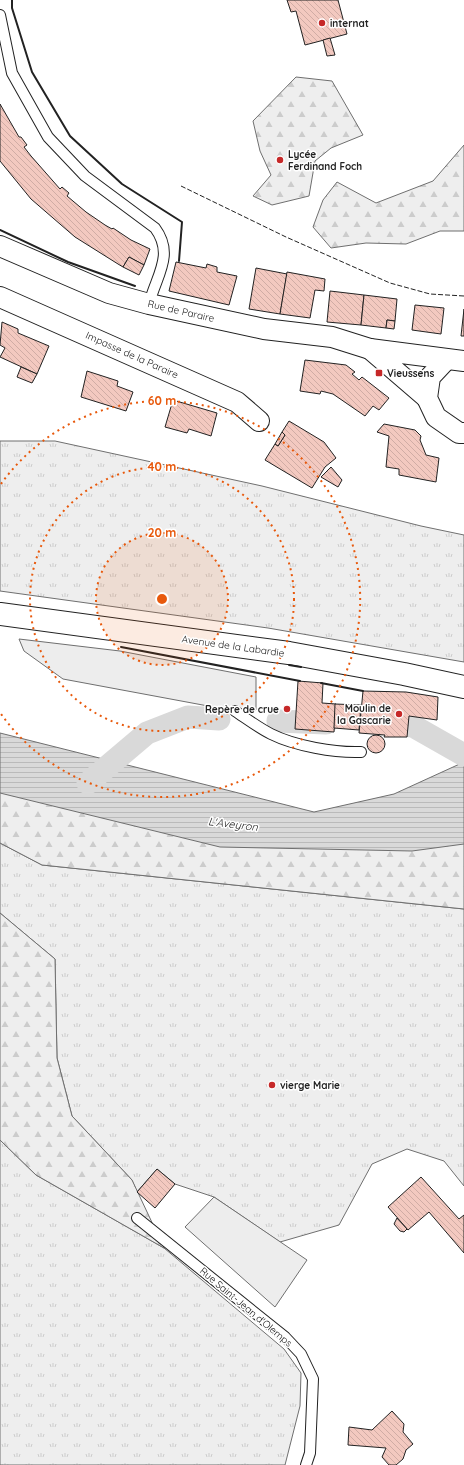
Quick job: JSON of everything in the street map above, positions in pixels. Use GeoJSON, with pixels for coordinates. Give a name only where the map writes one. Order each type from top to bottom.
{"type":"FeatureCollection","features":[{"type":"Feature","properties":{"kind":"street","name":"Rue de Paraire"},"geometry":{"type":"LineString","coordinates":[[0,246],[109,293],[149,304],[264,329],[332,338],[370,349],[455,360]]}},
{"type":"Feature","properties":{"kind":"street","name":"Impasse de la Paraire"},"geometry":{"type":"LineString","coordinates":[[0,297],[237,402],[259,421]]}},
{"type":"Feature","properties":{"kind":"street","name":"Rue de Paraire"},"geometry":{"type":"LineString","coordinates":[[370,349],[427,398]]}},
{"type":"Feature","properties":{"kind":"street"},"geometry":{"type":"LineString","coordinates":[[455,360],[430,377],[427,398],[436,417],[459,433],[464,434]]}},
{"type":"Feature","properties":{"kind":"street","name":"Avenue de la Labardie"},"geometry":{"type":"LineString","coordinates":[[0,614],[289,653],[404,674],[464,687]]}},
{"type":"Feature","properties":{"kind":"lane"},"geometry":{"type":"LineString","coordinates":[[0,15],[12,73],[48,137],[84,176],[155,228],[162,238],[165,258],[149,304]]}},
{"type":"Feature","properties":{"kind":"lane"},"geometry":{"type":"LineString","coordinates":[[235,711],[272,734],[302,744],[348,752],[361,752]]}},
{"type":"Feature","properties":{"kind":"lane","name":"Rue Saint-Jean d'Olemps"},"geometry":{"type":"LineString","coordinates":[[138,1218],[285,1337],[301,1354],[313,1379],[310,1454],[306,1465]]}},
{"type":"Feature","properties":{"kind":"green space"},"geometry":{"type":"Polygon","coordinates":[[[296,77],[332,81],[363,135],[331,148],[315,161],[309,196],[272,205],[253,196],[271,175],[260,151],[253,121],[296,77]]]}},
{"type":"Feature","properties":{"kind":"green space"},"geometry":{"type":"Polygon","coordinates":[[[464,145],[464,231],[440,231],[406,244],[366,243],[331,248],[313,227],[323,200],[337,182],[376,203],[433,181],[464,145]]]}},
{"type":"Feature","properties":{"kind":"green space"},"geometry":{"type":"Polygon","coordinates":[[[0,441],[55,441],[262,486],[421,526],[464,535],[464,662],[268,628],[0,591],[0,441]]]}},
{"type":"Feature","properties":{"kind":"green space"},"geometry":{"type":"Polygon","coordinates":[[[0,742],[77,782],[464,835],[464,909],[42,865],[0,843],[0,742]]]}},
{"type":"Feature","properties":{"kind":"green space"},"geometry":{"type":"Polygon","coordinates":[[[0,843],[42,865],[464,909],[464,1186],[444,1161],[407,1149],[372,1164],[339,1225],[280,1242],[214,1197],[175,1184],[157,1169],[137,1192],[132,1180],[72,1116],[57,1058],[55,959],[0,913],[0,843]]]}},
{"type":"Feature","properties":{"kind":"green space"},"geometry":{"type":"Polygon","coordinates":[[[0,913],[55,959],[57,1058],[72,1116],[132,1180],[164,1248],[36,1175],[0,1140],[0,913]]]}},
{"type":"Feature","properties":{"kind":"green space"},"geometry":{"type":"Polygon","coordinates":[[[0,1140],[36,1175],[164,1248],[284,1349],[301,1373],[300,1406],[285,1465],[0,1465],[0,1140]]]}},
{"type":"Feature","properties":{"kind":"shaded area"},"geometry":{"type":"Polygon","coordinates":[[[19,639],[120,651],[256,677],[256,710],[235,711],[63,679],[24,651],[19,639]]]}},
{"type":"Feature","properties":{"kind":"shaded area"},"geometry":{"type":"Polygon","coordinates":[[[214,1197],[307,1260],[275,1307],[185,1227],[214,1197]]]}},
{"type":"Feature","properties":{"kind":"water","name":"L'Aveyron"},"geometry":{"type":"Polygon","coordinates":[[[0,733],[314,812],[394,794],[464,762],[464,844],[412,851],[220,847],[0,793],[0,733]]]}},
{"type":"Feature","properties":{"kind":"building","name":"internat"},"geometry":{"type":"Polygon","coordinates":[[[287,0],[338,0],[347,34],[305,45],[296,11],[291,12],[287,0]]]}},
{"type":"Feature","properties":{"kind":"building"},"geometry":{"type":"Polygon","coordinates":[[[330,38],[335,55],[327,56],[323,40],[330,38]]]}},
{"type":"Feature","properties":{"kind":"building"},"geometry":{"type":"Polygon","coordinates":[[[0,104],[19,137],[21,137],[27,145],[24,147],[60,189],[62,187],[69,193],[67,196],[105,225],[150,249],[144,265],[129,257],[123,267],[75,237],[31,199],[0,161],[0,104]]]}},
{"type":"Feature","properties":{"kind":"building"},"geometry":{"type":"Polygon","coordinates":[[[129,257],[144,265],[139,275],[123,267],[129,257]]]}},
{"type":"Feature","properties":{"kind":"building"},"geometry":{"type":"Polygon","coordinates":[[[176,262],[206,268],[207,264],[217,267],[217,272],[237,276],[229,305],[169,291],[176,262]]]}},
{"type":"Feature","properties":{"kind":"building"},"geometry":{"type":"Polygon","coordinates":[[[256,268],[287,274],[280,314],[249,309],[256,268]]]}},
{"type":"Feature","properties":{"kind":"building"},"geometry":{"type":"Polygon","coordinates":[[[287,272],[325,279],[324,291],[315,290],[310,318],[280,314],[287,272]]]}},
{"type":"Feature","properties":{"kind":"building"},"geometry":{"type":"Polygon","coordinates":[[[330,291],[364,295],[361,325],[327,322],[330,291]]]}},
{"type":"Feature","properties":{"kind":"building"},"geometry":{"type":"Polygon","coordinates":[[[364,295],[397,299],[395,321],[387,320],[386,328],[361,325],[364,295]]]}},
{"type":"Feature","properties":{"kind":"building"},"geometry":{"type":"Polygon","coordinates":[[[415,305],[444,308],[441,334],[412,330],[415,305]]]}},
{"type":"Feature","properties":{"kind":"building"},"geometry":{"type":"Polygon","coordinates":[[[464,309],[464,336],[461,336],[464,309]]]}},
{"type":"Feature","properties":{"kind":"building"},"geometry":{"type":"Polygon","coordinates":[[[387,320],[395,321],[394,329],[386,328],[387,320]]]}},
{"type":"Feature","properties":{"kind":"building"},"geometry":{"type":"Polygon","coordinates":[[[2,322],[18,329],[18,333],[49,346],[37,374],[0,357],[5,348],[0,345],[2,322]]]}},
{"type":"Feature","properties":{"kind":"building"},"geometry":{"type":"Polygon","coordinates":[[[305,360],[346,365],[355,372],[352,374],[359,380],[362,377],[389,398],[379,410],[373,406],[365,416],[333,394],[321,391],[320,394],[300,391],[305,360]]]}},
{"type":"Feature","properties":{"kind":"building"},"geometry":{"type":"Polygon","coordinates":[[[21,367],[37,374],[32,383],[17,377],[21,367]]]}},
{"type":"Feature","properties":{"kind":"building"},"geometry":{"type":"Polygon","coordinates":[[[87,371],[118,381],[117,386],[133,392],[126,411],[81,397],[87,371]]]}},
{"type":"Feature","properties":{"kind":"building"},"geometry":{"type":"Polygon","coordinates":[[[173,400],[217,413],[211,436],[189,429],[187,433],[165,427],[173,400]]]}},
{"type":"Feature","properties":{"kind":"building"},"geometry":{"type":"Polygon","coordinates":[[[289,421],[324,442],[336,458],[325,467],[312,488],[265,460],[275,444],[278,446],[285,435],[282,432],[289,421]]]}},
{"type":"Feature","properties":{"kind":"building"},"geometry":{"type":"Polygon","coordinates":[[[384,424],[415,430],[421,436],[420,440],[426,455],[439,458],[436,482],[399,475],[399,469],[386,467],[389,436],[377,432],[384,424]]]}},
{"type":"Feature","properties":{"kind":"building"},"geometry":{"type":"Polygon","coordinates":[[[282,432],[285,435],[278,446],[275,444],[282,432]]]}},
{"type":"Feature","properties":{"kind":"building"},"geometry":{"type":"Polygon","coordinates":[[[331,467],[342,480],[338,487],[321,477],[331,467]]]}},
{"type":"Feature","properties":{"kind":"building"},"geometry":{"type":"Polygon","coordinates":[[[298,681],[323,683],[322,703],[336,704],[334,732],[295,729],[298,681]]]}},
{"type":"Feature","properties":{"kind":"building","name":"Moulin de la Gascarie"},"geometry":{"type":"Polygon","coordinates":[[[363,691],[406,692],[438,697],[437,720],[409,716],[407,737],[384,737],[385,735],[359,733],[363,691]]]}},
{"type":"Feature","properties":{"kind":"building"},"geometry":{"type":"Polygon","coordinates":[[[335,704],[361,705],[359,730],[334,728],[335,704]]]}},
{"type":"Feature","properties":{"kind":"building"},"geometry":{"type":"Polygon","coordinates":[[[376,735],[382,738],[385,744],[382,750],[376,753],[370,750],[367,744],[370,738],[376,735]]]}},
{"type":"Feature","properties":{"kind":"building"},"geometry":{"type":"Polygon","coordinates":[[[157,1169],[175,1184],[155,1208],[137,1192],[157,1169]]]}},
{"type":"Feature","properties":{"kind":"building"},"geometry":{"type":"Polygon","coordinates":[[[421,1177],[459,1219],[464,1215],[464,1253],[429,1212],[408,1230],[388,1207],[421,1177]]]}},
{"type":"Feature","properties":{"kind":"building"},"geometry":{"type":"Polygon","coordinates":[[[397,1218],[407,1229],[404,1232],[400,1231],[394,1224],[397,1218]]]}},
{"type":"Feature","properties":{"kind":"building"},"geometry":{"type":"Polygon","coordinates":[[[392,1411],[404,1424],[403,1432],[413,1444],[406,1450],[403,1459],[396,1465],[389,1465],[382,1457],[386,1448],[348,1445],[349,1427],[372,1430],[392,1411]]]}},
{"type":"Feature","properties":{"kind":"waterway"},"geometry":{"type":"LineString","coordinates":[[88,783],[147,733],[188,717],[219,719]]}},
{"type":"Feature","properties":{"kind":"waterway"},"geometry":{"type":"LineString","coordinates":[[278,721],[326,723]]}},
{"type":"Feature","properties":{"kind":"waterway"},"geometry":{"type":"LineString","coordinates":[[378,724],[413,726],[464,755]]}},
{"type":"Feature","properties":{"kind":"fence"},"geometry":{"type":"LineString","coordinates":[[181,186],[286,237],[390,283],[430,294],[464,296]]}},
{"type":"Feature","properties":{"kind":"wall"},"geometry":{"type":"LineString","coordinates":[[12,0],[12,8],[32,72],[70,136],[122,184],[182,222],[179,261]]}},
{"type":"Feature","properties":{"kind":"wall"},"geometry":{"type":"LineString","coordinates":[[0,230],[68,262],[135,286]]}},
{"type":"Feature","properties":{"kind":"wall"},"geometry":{"type":"LineString","coordinates":[[121,647],[300,681]]}},
{"type":"Feature","properties":{"kind":"wall"},"geometry":{"type":"LineString","coordinates":[[289,665],[301,667]]}},
{"type":"Feature","properties":{"kind":"wall"},"geometry":{"type":"LineString","coordinates":[[321,683],[363,691]]}},
{"type":"Feature","properties":{"kind":"place","name":"internat"},"geometry":{"type":"Point","coordinates":[322,23]}},
{"type":"Feature","properties":{"kind":"place","name":"Lycée Ferdinand Foch"},"geometry":{"type":"Point","coordinates":[280,160]}},
{"type":"Feature","properties":{"kind":"place","name":"Vieussens"},"geometry":{"type":"Point","coordinates":[379,373]}},
{"type":"Feature","properties":{"kind":"place","name":"Repère de crue"},"geometry":{"type":"Point","coordinates":[287,709]}},
{"type":"Feature","properties":{"kind":"place","name":"Moulin de la Gascarie"},"geometry":{"type":"Point","coordinates":[399,714]}},
{"type":"Feature","properties":{"kind":"place","name":"vierge Marie"},"geometry":{"type":"Point","coordinates":[272,1085]}}]}
